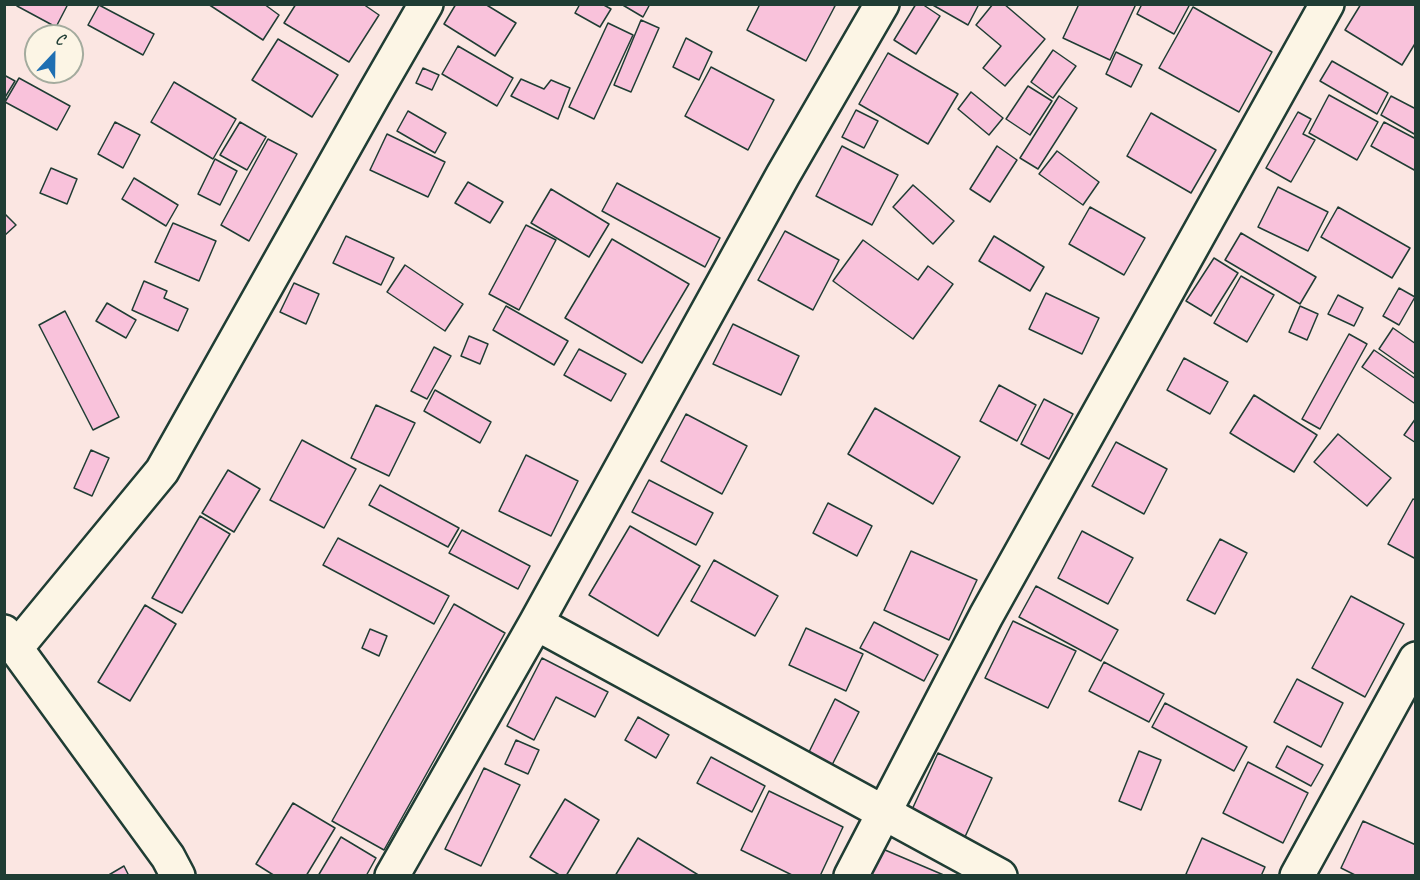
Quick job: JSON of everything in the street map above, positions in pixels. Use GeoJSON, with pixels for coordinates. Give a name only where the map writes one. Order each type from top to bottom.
{"type":"FeatureCollection","features":[{"type":"Feature","properties":{"kind":"street"},"geometry":{"type":"LineString","coordinates":[[178,876],[168,857],[10,640],[162,471],[426,4]]}},
{"type":"Feature","properties":{"kind":"street"},"geometry":{"type":"LineString","coordinates":[[392,876],[536,623],[783,175],[882,4]]}},
{"type":"Feature","properties":{"kind":"street"},"geometry":{"type":"LineString","coordinates":[[851,876],[986,616],[1327,4]]}},
{"type":"Feature","properties":{"kind":"street"},"geometry":{"type":"LineString","coordinates":[[536,623],[1000,876]]}},
{"type":"Feature","properties":{"kind":"street"},"geometry":{"type":"LineString","coordinates":[[1297,876],[1416,659]]}},
{"type":"Feature","properties":{"kind":"building"},"geometry":{"type":"Polygon","coordinates":[[[18,4],[68,4],[58,24],[50,24],[17,6],[18,4]]]}},
{"type":"Feature","properties":{"kind":"building"},"geometry":{"type":"Polygon","coordinates":[[[208,4],[264,4],[279,15],[263,40],[208,4]]]}},
{"type":"Feature","properties":{"kind":"building"},"geometry":{"type":"Polygon","coordinates":[[[296,4],[363,4],[379,15],[349,62],[284,23],[296,4]]]}},
{"type":"Feature","properties":{"kind":"building"},"geometry":{"type":"Polygon","coordinates":[[[456,4],[485,4],[516,23],[495,56],[444,24],[456,4]]]}},
{"type":"Feature","properties":{"kind":"building"},"geometry":{"type":"Polygon","coordinates":[[[580,4],[602,4],[611,9],[600,27],[575,13],[580,4]]]}},
{"type":"Feature","properties":{"kind":"building"},"geometry":{"type":"Polygon","coordinates":[[[621,4],[650,4],[643,17],[621,4]]]}},
{"type":"Feature","properties":{"kind":"building"},"geometry":{"type":"Polygon","coordinates":[[[760,4],[831,4],[835,6],[806,61],[747,30],[760,4]]]}},
{"type":"Feature","properties":{"kind":"building"},"geometry":{"type":"Polygon","coordinates":[[[916,4],[922,4],[940,16],[916,54],[894,40],[916,4]]]}},
{"type":"Feature","properties":{"kind":"building"},"geometry":{"type":"Polygon","coordinates":[[[931,4],[979,4],[968,25],[931,4]]]}},
{"type":"Feature","properties":{"kind":"building"},"geometry":{"type":"Polygon","coordinates":[[[993,4],[1004,4],[1045,39],[1005,86],[983,68],[1001,46],[976,25],[993,4]]]}},
{"type":"Feature","properties":{"kind":"building"},"geometry":{"type":"Polygon","coordinates":[[[1079,4],[1136,4],[1110,60],[1063,38],[1079,4]]]}},
{"type":"Feature","properties":{"kind":"building"},"geometry":{"type":"Polygon","coordinates":[[[1142,4],[1190,4],[1174,34],[1137,14],[1142,4]]]}},
{"type":"Feature","properties":{"kind":"building"},"geometry":{"type":"Polygon","coordinates":[[[1361,4],[1416,4],[1416,42],[1402,65],[1345,30],[1361,4]]]}},
{"type":"Feature","properties":{"kind":"building"},"geometry":{"type":"Polygon","coordinates":[[[99,5],[154,34],[143,55],[88,25],[99,5]]]}},
{"type":"Feature","properties":{"kind":"building"},"geometry":{"type":"Polygon","coordinates":[[[1193,7],[1272,52],[1239,112],[1159,68],[1193,7]]]}},
{"type":"Feature","properties":{"kind":"building"},"geometry":{"type":"Polygon","coordinates":[[[641,20],[659,28],[631,92],[614,85],[641,20]]]}},
{"type":"Feature","properties":{"kind":"building"},"geometry":{"type":"Polygon","coordinates":[[[608,23],[633,35],[594,119],[569,107],[608,23]]]}},
{"type":"Feature","properties":{"kind":"building"},"geometry":{"type":"Polygon","coordinates":[[[686,38],[712,52],[699,80],[673,67],[686,38]]]}},
{"type":"Feature","properties":{"kind":"building"},"geometry":{"type":"Polygon","coordinates":[[[278,39],[338,75],[312,117],[252,80],[278,39]]]}},
{"type":"Feature","properties":{"kind":"building"},"geometry":{"type":"Polygon","coordinates":[[[458,46],[513,78],[497,106],[442,74],[458,46]]]}},
{"type":"Feature","properties":{"kind":"building"},"geometry":{"type":"Polygon","coordinates":[[[1053,50],[1076,66],[1053,98],[1031,82],[1053,50]]]}},
{"type":"Feature","properties":{"kind":"building"},"geometry":{"type":"Polygon","coordinates":[[[1116,52],[1142,65],[1131,87],[1106,74],[1116,52]]]}},
{"type":"Feature","properties":{"kind":"building"},"geometry":{"type":"Polygon","coordinates":[[[888,53],[958,94],[928,144],[859,104],[888,53]]]}},
{"type":"Feature","properties":{"kind":"building"},"geometry":{"type":"Polygon","coordinates":[[[1332,61],[1388,93],[1377,114],[1320,81],[1332,61]]]}},
{"type":"Feature","properties":{"kind":"building"},"geometry":{"type":"Polygon","coordinates":[[[711,67],[774,100],[748,150],[685,116],[711,67]]]}},
{"type":"Feature","properties":{"kind":"building"},"geometry":{"type":"Polygon","coordinates":[[[423,68],[439,75],[432,90],[416,83],[423,68]]]}},
{"type":"Feature","properties":{"kind":"building"},"geometry":{"type":"Polygon","coordinates":[[[4,75],[15,81],[4,99],[4,75]]]}},
{"type":"Feature","properties":{"kind":"building"},"geometry":{"type":"Polygon","coordinates":[[[19,78],[24,81],[24,84],[30,84],[70,106],[57,130],[5,102],[19,78]]]}},
{"type":"Feature","properties":{"kind":"building"},"geometry":{"type":"Polygon","coordinates":[[[521,79],[544,89],[551,80],[570,88],[558,119],[511,96],[521,79]]]}},
{"type":"Feature","properties":{"kind":"building"},"geometry":{"type":"Polygon","coordinates":[[[174,82],[236,119],[213,159],[151,122],[174,82]]]}},
{"type":"Feature","properties":{"kind":"building"},"geometry":{"type":"Polygon","coordinates":[[[1028,86],[1052,101],[1030,135],[1006,119],[1028,86]]]}},
{"type":"Feature","properties":{"kind":"building"},"geometry":{"type":"Polygon","coordinates":[[[971,92],[1003,118],[989,135],[958,109],[971,92]]]}},
{"type":"Feature","properties":{"kind":"building"},"geometry":{"type":"Polygon","coordinates":[[[1329,95],[1378,122],[1357,160],[1309,133],[1329,95]]]}},
{"type":"Feature","properties":{"kind":"building"},"geometry":{"type":"Polygon","coordinates":[[[1059,96],[1077,108],[1038,169],[1020,158],[1059,96]]]}},
{"type":"Feature","properties":{"kind":"building"},"geometry":{"type":"Polygon","coordinates":[[[1391,96],[1416,109],[1416,135],[1381,115],[1391,96]]]}},
{"type":"Feature","properties":{"kind":"building"},"geometry":{"type":"Polygon","coordinates":[[[856,110],[878,121],[864,148],[842,137],[856,110]]]}},
{"type":"Feature","properties":{"kind":"building"},"geometry":{"type":"Polygon","coordinates":[[[408,111],[446,133],[435,153],[397,131],[408,111]]]}},
{"type":"Feature","properties":{"kind":"building"},"geometry":{"type":"Polygon","coordinates":[[[1298,112],[1311,119],[1303,134],[1315,140],[1291,182],[1266,168],[1298,112]]]}},
{"type":"Feature","properties":{"kind":"building"},"geometry":{"type":"Polygon","coordinates":[[[1151,113],[1216,150],[1191,193],[1127,156],[1151,113]]]}},
{"type":"Feature","properties":{"kind":"building"},"geometry":{"type":"Polygon","coordinates":[[[115,122],[140,135],[123,168],[98,154],[115,122]]]}},
{"type":"Feature","properties":{"kind":"building"},"geometry":{"type":"Polygon","coordinates":[[[240,122],[266,137],[247,170],[220,155],[240,122]]]}},
{"type":"Feature","properties":{"kind":"building"},"geometry":{"type":"Polygon","coordinates":[[[1384,122],[1416,139],[1416,171],[1371,146],[1384,122]]]}},
{"type":"Feature","properties":{"kind":"building"},"geometry":{"type":"Polygon","coordinates":[[[387,134],[445,162],[428,197],[370,170],[387,134]]]}},
{"type":"Feature","properties":{"kind":"building"},"geometry":{"type":"Polygon","coordinates":[[[268,139],[297,154],[249,241],[221,225],[268,139]]]}},
{"type":"Feature","properties":{"kind":"building"},"geometry":{"type":"Polygon","coordinates":[[[842,146],[898,175],[872,225],[816,196],[842,146]]]}},
{"type":"Feature","properties":{"kind":"building"},"geometry":{"type":"Polygon","coordinates":[[[997,146],[1017,160],[990,202],[970,189],[997,146]]]}},
{"type":"Feature","properties":{"kind":"building"},"geometry":{"type":"Polygon","coordinates":[[[1057,151],[1099,182],[1083,205],[1039,174],[1057,151]]]}},
{"type":"Feature","properties":{"kind":"building"},"geometry":{"type":"Polygon","coordinates":[[[215,159],[237,171],[220,205],[198,194],[215,159]]]}},
{"type":"Feature","properties":{"kind":"building"},"geometry":{"type":"Polygon","coordinates":[[[51,168],[77,179],[67,204],[40,193],[51,168]]]}},
{"type":"Feature","properties":{"kind":"building"},"geometry":{"type":"Polygon","coordinates":[[[134,178],[178,205],[166,226],[122,199],[134,178]]]}},
{"type":"Feature","properties":{"kind":"building"},"geometry":{"type":"Polygon","coordinates":[[[468,182],[503,202],[490,223],[455,203],[468,182]]]}},
{"type":"Feature","properties":{"kind":"building"},"geometry":{"type":"Polygon","coordinates":[[[617,183],[720,238],[705,267],[602,211],[617,183]]]}},
{"type":"Feature","properties":{"kind":"building"},"geometry":{"type":"Polygon","coordinates":[[[913,185],[954,221],[933,244],[893,207],[913,185]]]}},
{"type":"Feature","properties":{"kind":"building"},"geometry":{"type":"Polygon","coordinates":[[[1278,187],[1328,212],[1308,251],[1258,227],[1278,187]]]}},
{"type":"Feature","properties":{"kind":"building"},"geometry":{"type":"Polygon","coordinates":[[[551,189],[609,224],[589,257],[531,223],[551,189]]]}},
{"type":"Feature","properties":{"kind":"building"},"geometry":{"type":"Polygon","coordinates":[[[1090,207],[1145,238],[1124,275],[1069,244],[1090,207]]]}},
{"type":"Feature","properties":{"kind":"building"},"geometry":{"type":"Polygon","coordinates":[[[1338,207],[1410,248],[1392,278],[1321,237],[1338,207]]]}},
{"type":"Feature","properties":{"kind":"building"},"geometry":{"type":"Polygon","coordinates":[[[4,213],[16,225],[4,236],[4,213]]]}},
{"type":"Feature","properties":{"kind":"building"},"geometry":{"type":"Polygon","coordinates":[[[173,223],[216,241],[199,281],[155,262],[173,223]]]}},
{"type":"Feature","properties":{"kind":"building"},"geometry":{"type":"Polygon","coordinates":[[[526,225],[556,240],[519,310],[489,294],[526,225]]]}},
{"type":"Feature","properties":{"kind":"building"},"geometry":{"type":"Polygon","coordinates":[[[785,231],[839,260],[813,310],[758,280],[785,231]]]}},
{"type":"Feature","properties":{"kind":"building"},"geometry":{"type":"Polygon","coordinates":[[[1241,233],[1316,277],[1300,304],[1225,260],[1241,233]]]}},
{"type":"Feature","properties":{"kind":"building"},"geometry":{"type":"Polygon","coordinates":[[[346,236],[394,258],[381,285],[333,263],[346,236]]]}},
{"type":"Feature","properties":{"kind":"building"},"geometry":{"type":"Polygon","coordinates":[[[994,236],[1044,267],[1030,291],[979,261],[994,236]]]}},
{"type":"Feature","properties":{"kind":"building"},"geometry":{"type":"Polygon","coordinates":[[[612,239],[689,284],[642,363],[565,318],[612,239]]]}},
{"type":"Feature","properties":{"kind":"building"},"geometry":{"type":"Polygon","coordinates":[[[863,240],[918,280],[928,266],[953,284],[913,339],[833,281],[863,240]]]}},
{"type":"Feature","properties":{"kind":"building"},"geometry":{"type":"Polygon","coordinates":[[[1214,258],[1238,273],[1211,316],[1186,301],[1214,258]]]}},
{"type":"Feature","properties":{"kind":"building"},"geometry":{"type":"Polygon","coordinates":[[[405,265],[463,304],[445,331],[387,292],[405,265]]]}},
{"type":"Feature","properties":{"kind":"building"},"geometry":{"type":"Polygon","coordinates":[[[1241,276],[1274,295],[1247,342],[1214,323],[1241,276]]]}},
{"type":"Feature","properties":{"kind":"building"},"geometry":{"type":"Polygon","coordinates":[[[144,281],[167,291],[164,298],[188,309],[178,331],[132,310],[144,281]]]}},
{"type":"Feature","properties":{"kind":"building"},"geometry":{"type":"Polygon","coordinates":[[[294,283],[319,294],[306,324],[280,312],[294,283]]]}},
{"type":"Feature","properties":{"kind":"building"},"geometry":{"type":"Polygon","coordinates":[[[1399,288],[1415,297],[1399,325],[1383,316],[1399,288]]]}},
{"type":"Feature","properties":{"kind":"building"},"geometry":{"type":"Polygon","coordinates":[[[1046,293],[1099,318],[1082,354],[1029,329],[1046,293]]]}},
{"type":"Feature","properties":{"kind":"building"},"geometry":{"type":"Polygon","coordinates":[[[1338,295],[1363,308],[1354,326],[1328,314],[1338,295]]]}},
{"type":"Feature","properties":{"kind":"building"},"geometry":{"type":"Polygon","coordinates":[[[107,303],[136,320],[126,338],[96,321],[107,303]]]}},
{"type":"Feature","properties":{"kind":"building"},"geometry":{"type":"Polygon","coordinates":[[[506,306],[568,341],[554,365],[493,330],[506,306]]]}},
{"type":"Feature","properties":{"kind":"building"},"geometry":{"type":"Polygon","coordinates":[[[1300,306],[1318,314],[1307,340],[1289,332],[1300,306]]]}},
{"type":"Feature","properties":{"kind":"building"},"geometry":{"type":"Polygon","coordinates":[[[65,311],[119,417],[93,430],[39,325],[65,311]]]}},
{"type":"Feature","properties":{"kind":"building"},"geometry":{"type":"Polygon","coordinates":[[[733,324],[799,356],[781,395],[713,364],[733,324]]]}},
{"type":"Feature","properties":{"kind":"building"},"geometry":{"type":"Polygon","coordinates":[[[1393,328],[1416,344],[1416,375],[1379,349],[1393,328]]]}},
{"type":"Feature","properties":{"kind":"building"},"geometry":{"type":"Polygon","coordinates":[[[1349,334],[1367,344],[1320,429],[1302,419],[1349,334]]]}},
{"type":"Feature","properties":{"kind":"building"},"geometry":{"type":"Polygon","coordinates":[[[469,336],[488,344],[480,364],[461,356],[469,336]]]}},
{"type":"Feature","properties":{"kind":"building"},"geometry":{"type":"Polygon","coordinates":[[[434,347],[451,356],[427,399],[411,391],[434,347]]]}},
{"type":"Feature","properties":{"kind":"building"},"geometry":{"type":"Polygon","coordinates":[[[579,349],[626,374],[611,401],[564,375],[579,349]]]}},
{"type":"Feature","properties":{"kind":"building"},"geometry":{"type":"Polygon","coordinates":[[[1374,350],[1416,379],[1416,401],[1414,403],[1362,367],[1374,350]]]}},
{"type":"Feature","properties":{"kind":"building"},"geometry":{"type":"Polygon","coordinates":[[[1184,358],[1228,382],[1210,414],[1167,390],[1184,358]]]}},
{"type":"Feature","properties":{"kind":"building"},"geometry":{"type":"Polygon","coordinates":[[[999,385],[1036,405],[1017,441],[980,421],[999,385]]]}},
{"type":"Feature","properties":{"kind":"building"},"geometry":{"type":"Polygon","coordinates":[[[435,390],[491,422],[480,443],[424,411],[435,390]]]}},
{"type":"Feature","properties":{"kind":"building"},"geometry":{"type":"Polygon","coordinates":[[[1254,395],[1317,435],[1294,472],[1230,433],[1254,395]]]}},
{"type":"Feature","properties":{"kind":"building"},"geometry":{"type":"Polygon","coordinates":[[[1044,399],[1073,414],[1049,459],[1021,444],[1044,399]]]}},
{"type":"Feature","properties":{"kind":"building"},"geometry":{"type":"Polygon","coordinates":[[[376,405],[415,423],[389,476],[351,458],[376,405]]]}},
{"type":"Feature","properties":{"kind":"building"},"geometry":{"type":"Polygon","coordinates":[[[875,408],[960,457],[933,504],[848,454],[875,408]]]}},
{"type":"Feature","properties":{"kind":"building"},"geometry":{"type":"Polygon","coordinates":[[[686,414],[747,446],[722,494],[661,461],[686,414]]]}},
{"type":"Feature","properties":{"kind":"building"},"geometry":{"type":"Polygon","coordinates":[[[1416,418],[1416,443],[1404,435],[1416,418]]]}},
{"type":"Feature","properties":{"kind":"building"},"geometry":{"type":"Polygon","coordinates":[[[1338,434],[1391,478],[1367,506],[1314,462],[1338,434]]]}},
{"type":"Feature","properties":{"kind":"building"},"geometry":{"type":"Polygon","coordinates":[[[302,440],[356,469],[324,528],[270,500],[302,440]]]}},
{"type":"Feature","properties":{"kind":"building"},"geometry":{"type":"Polygon","coordinates":[[[1116,442],[1167,469],[1144,514],[1092,486],[1116,442]]]}},
{"type":"Feature","properties":{"kind":"building"},"geometry":{"type":"Polygon","coordinates":[[[91,450],[109,458],[92,496],[74,488],[91,450]]]}},
{"type":"Feature","properties":{"kind":"building"},"geometry":{"type":"Polygon","coordinates":[[[526,455],[578,481],[551,536],[499,511],[526,455]]]}},
{"type":"Feature","properties":{"kind":"building"},"geometry":{"type":"Polygon","coordinates":[[[228,470],[260,489],[234,532],[202,513],[228,470]]]}},
{"type":"Feature","properties":{"kind":"building"},"geometry":{"type":"Polygon","coordinates":[[[649,480],[713,513],[696,545],[632,512],[649,480]]]}},
{"type":"Feature","properties":{"kind":"building"},"geometry":{"type":"Polygon","coordinates":[[[380,485],[459,528],[448,547],[369,505],[380,485]]]}},
{"type":"Feature","properties":{"kind":"building"},"geometry":{"type":"Polygon","coordinates":[[[1413,499],[1416,500],[1416,559],[1388,544],[1413,499]]]}},
{"type":"Feature","properties":{"kind":"building"},"geometry":{"type":"Polygon","coordinates":[[[828,503],[872,526],[857,556],[813,533],[828,503]]]}},
{"type":"Feature","properties":{"kind":"building"},"geometry":{"type":"Polygon","coordinates":[[[200,516],[230,534],[182,613],[152,598],[200,516]]]}},
{"type":"Feature","properties":{"kind":"building"},"geometry":{"type":"Polygon","coordinates":[[[630,526],[700,566],[658,636],[589,595],[630,526]]]}},
{"type":"Feature","properties":{"kind":"building"},"geometry":{"type":"Polygon","coordinates":[[[462,530],[530,566],[518,589],[449,553],[462,530]]]}},
{"type":"Feature","properties":{"kind":"building"},"geometry":{"type":"Polygon","coordinates":[[[1082,531],[1133,558],[1108,604],[1058,578],[1082,531]]]}},
{"type":"Feature","properties":{"kind":"building"},"geometry":{"type":"Polygon","coordinates":[[[338,538],[449,596],[434,624],[323,565],[338,538]]]}},
{"type":"Feature","properties":{"kind":"building"},"geometry":{"type":"Polygon","coordinates":[[[1220,539],[1247,553],[1215,614],[1187,600],[1220,539]]]}},
{"type":"Feature","properties":{"kind":"building"},"geometry":{"type":"Polygon","coordinates":[[[911,551],[977,580],[949,640],[884,610],[911,551]]]}},
{"type":"Feature","properties":{"kind":"building"},"geometry":{"type":"Polygon","coordinates":[[[714,560],[778,596],[755,636],[691,601],[714,560]]]}},
{"type":"Feature","properties":{"kind":"building"},"geometry":{"type":"Polygon","coordinates":[[[1036,586],[1118,630],[1101,661],[1019,617],[1036,586]]]}},
{"type":"Feature","properties":{"kind":"building"},"geometry":{"type":"Polygon","coordinates":[[[1351,596],[1404,624],[1365,697],[1312,668],[1351,596]]]}},
{"type":"Feature","properties":{"kind":"building"},"geometry":{"type":"Polygon","coordinates":[[[454,604],[505,633],[384,850],[332,821],[454,604]]]}},
{"type":"Feature","properties":{"kind":"building"},"geometry":{"type":"Polygon","coordinates":[[[145,605],[176,624],[130,701],[98,682],[145,605]]]}},
{"type":"Feature","properties":{"kind":"building"},"geometry":{"type":"Polygon","coordinates":[[[1013,621],[1076,651],[1048,708],[985,678],[1013,621]]]}},
{"type":"Feature","properties":{"kind":"building"},"geometry":{"type":"Polygon","coordinates":[[[874,622],[938,655],[924,681],[860,648],[874,622]]]}},
{"type":"Feature","properties":{"kind":"building"},"geometry":{"type":"Polygon","coordinates":[[[806,628],[863,654],[846,691],[789,665],[806,628]]]}},
{"type":"Feature","properties":{"kind":"building"},"geometry":{"type":"Polygon","coordinates":[[[370,629],[387,636],[379,656],[362,648],[370,629]]]}},
{"type":"Feature","properties":{"kind":"building"},"geometry":{"type":"Polygon","coordinates":[[[542,658],[608,692],[595,717],[556,697],[534,740],[507,726],[542,658]]]}},
{"type":"Feature","properties":{"kind":"building"},"geometry":{"type":"Polygon","coordinates":[[[1104,662],[1164,694],[1149,722],[1089,691],[1104,662]]]}},
{"type":"Feature","properties":{"kind":"building"},"geometry":{"type":"Polygon","coordinates":[[[1297,679],[1343,703],[1321,747],[1274,722],[1297,679]]]}},
{"type":"Feature","properties":{"kind":"building"},"geometry":{"type":"Polygon","coordinates":[[[835,699],[859,712],[832,765],[809,752],[835,699]]]}},
{"type":"Feature","properties":{"kind":"building"},"geometry":{"type":"Polygon","coordinates":[[[1165,703],[1247,747],[1234,771],[1152,727],[1165,703]]]}},
{"type":"Feature","properties":{"kind":"building"},"geometry":{"type":"Polygon","coordinates":[[[638,717],[669,735],[656,758],[625,740],[638,717]]]}},
{"type":"Feature","properties":{"kind":"building"},"geometry":{"type":"Polygon","coordinates":[[[516,740],[539,750],[528,774],[505,764],[516,740]]]}},
{"type":"Feature","properties":{"kind":"building"},"geometry":{"type":"Polygon","coordinates":[[[1287,746],[1323,765],[1311,786],[1276,767],[1287,746]]]}},
{"type":"Feature","properties":{"kind":"building"},"geometry":{"type":"Polygon","coordinates":[[[1139,751],[1161,760],[1141,810],[1119,801],[1139,751]]]}},
{"type":"Feature","properties":{"kind":"building"},"geometry":{"type":"Polygon","coordinates":[[[938,753],[992,778],[964,839],[910,814],[938,753]]]}},
{"type":"Feature","properties":{"kind":"building"},"geometry":{"type":"Polygon","coordinates":[[[711,757],[765,786],[752,812],[697,783],[711,757]]]}},
{"type":"Feature","properties":{"kind":"building"},"geometry":{"type":"Polygon","coordinates":[[[1248,762],[1308,793],[1283,843],[1223,813],[1248,762]]]}},
{"type":"Feature","properties":{"kind":"building"},"geometry":{"type":"Polygon","coordinates":[[[484,768],[520,785],[481,866],[445,849],[484,768]]]}},
{"type":"Feature","properties":{"kind":"building"},"geometry":{"type":"Polygon","coordinates":[[[769,791],[843,827],[820,876],[794,876],[741,850],[769,791]]]}},
{"type":"Feature","properties":{"kind":"building"},"geometry":{"type":"Polygon","coordinates":[[[565,799],[599,820],[566,876],[561,876],[530,857],[565,799]]]}},
{"type":"Feature","properties":{"kind":"building"},"geometry":{"type":"Polygon","coordinates":[[[293,803],[335,828],[306,876],[275,876],[256,864],[293,803]]]}},
{"type":"Feature","properties":{"kind":"building"},"geometry":{"type":"Polygon","coordinates":[[[1363,821],[1416,845],[1416,876],[1357,876],[1341,868],[1363,821]]]}},
{"type":"Feature","properties":{"kind":"building"},"geometry":{"type":"Polygon","coordinates":[[[341,837],[376,858],[366,876],[318,876],[341,837]]]}},
{"type":"Feature","properties":{"kind":"building"},"geometry":{"type":"Polygon","coordinates":[[[638,838],[700,876],[615,876],[638,838]]]}},
{"type":"Feature","properties":{"kind":"building"},"geometry":{"type":"Polygon","coordinates":[[[1202,838],[1265,867],[1261,876],[1190,876],[1186,874],[1202,838]]]}},
{"type":"Feature","properties":{"kind":"building"},"geometry":{"type":"Polygon","coordinates":[[[878,847],[946,876],[866,876],[878,847]]]}},
{"type":"Feature","properties":{"kind":"building"},"geometry":{"type":"Polygon","coordinates":[[[124,866],[129,876],[107,876],[124,866]]]}}]}
